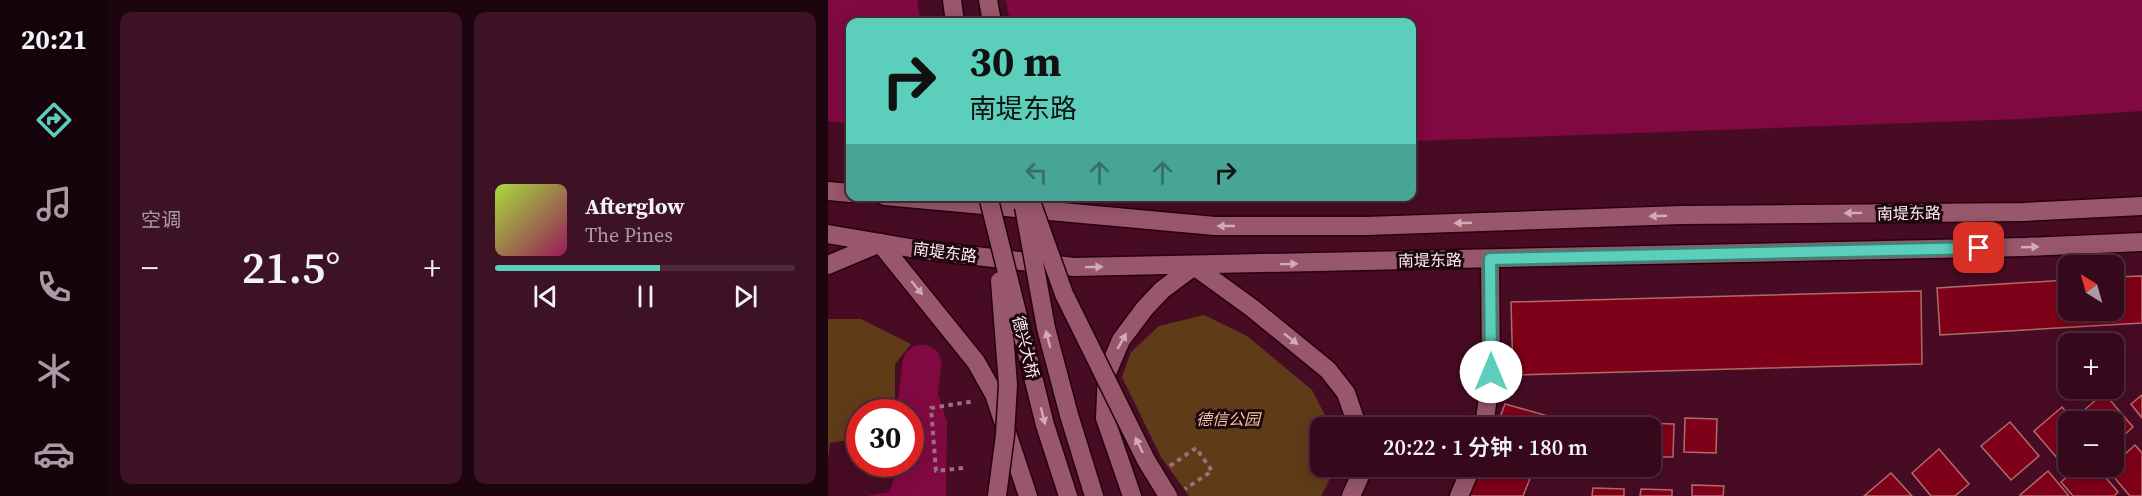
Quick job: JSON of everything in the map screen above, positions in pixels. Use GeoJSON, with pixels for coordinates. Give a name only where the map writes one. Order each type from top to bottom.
{"type":"FeatureCollection","features":[{"type":"Feature","properties":{"kind":"street"},"geometry":{"type":"LineString","coordinates":[[952,0],[955,18]]}},
{"type":"Feature","properties":{"kind":"street"},"geometry":{"type":"LineString","coordinates":[[988,0],[991,18]]}},
{"type":"Feature","properties":{"kind":"street"},"geometry":{"type":"LineString","coordinates":[[828,191],[846,193]]}},
{"type":"Feature","properties":{"kind":"street","name":"南堤东路"},"geometry":{"type":"LineString","coordinates":[[940,201],[1215,226],[1366,226],[1681,215],[2024,212],[2142,206]]}},
{"type":"Feature","properties":{"kind":"street"},"geometry":{"type":"LineString","coordinates":[[988,201],[1002,290],[1008,385],[998,496]]}},
{"type":"Feature","properties":{"kind":"street","name":"德兴大桥"},"geometry":{"type":"LineString","coordinates":[[988,201],[1045,425],[1068,496]]}},
{"type":"Feature","properties":{"kind":"street","name":"德兴大桥"},"geometry":{"type":"LineString","coordinates":[[1023,201],[1046,328],[1094,496]]}},
{"type":"Feature","properties":{"kind":"street"},"geometry":{"type":"LineString","coordinates":[[1031,201],[1064,294],[1146,460],[1173,495]]}},
{"type":"Feature","properties":{"kind":"street","name":"南堤东路"},"geometry":{"type":"LineString","coordinates":[[828,234],[922,250],[1074,267],[2025,248],[2142,242]]}},
{"type":"Feature","properties":{"kind":"street"},"geometry":{"type":"LineString","coordinates":[[828,265],[880,243],[976,362],[994,394],[1028,496]]}},
{"type":"Feature","properties":{"kind":"street"},"geometry":{"type":"LineString","coordinates":[[1485,417],[1491,372],[1490,259]]}},
{"type":"Feature","properties":{"kind":"street"},"geometry":{"type":"LineString","coordinates":[[1132,496],[1104,418],[1107,373],[1121,340],[1144,308],[1162,290],[1194,266],[1328,370],[1346,393],[1354,417]]}},
{"type":"Feature","properties":{"kind":"street"},"geometry":{"type":"LineString","coordinates":[[1351,496],[1359,477]]}},
{"type":"Feature","properties":{"kind":"street"},"geometry":{"type":"LineString","coordinates":[[1459,496],[1467,477]]}},
{"type":"Feature","properties":{"kind":"path"},"geometry":{"type":"LineString","coordinates":[[963,468],[936,471],[931,408],[975,401]]}},
{"type":"Feature","properties":{"kind":"path"},"geometry":{"type":"LineString","coordinates":[[1167,468],[1196,448],[1212,471],[1173,495]]}},
{"type":"Feature","properties":{"kind":"green space","name":"德信公园"},"geometry":{"type":"Polygon","coordinates":[[[1204,315],[1247,336],[1312,390],[1326,417],[1310,417],[1310,477],[1331,477],[1321,496],[1189,496],[1161,457],[1122,377],[1131,352],[1159,326],[1204,315]]]}},
{"type":"Feature","properties":{"kind":"green space"},"geometry":{"type":"Polygon","coordinates":[[[828,319],[861,319],[911,344],[895,364],[895,399],[846,399],[846,440],[830,443],[828,459],[828,319]]]}},
{"type":"Feature","properties":{"kind":"shaded area"},"geometry":{"type":"Polygon","coordinates":[[[828,0],[2142,0],[2142,111],[2021,119],[1416,141],[1416,18],[846,18],[846,123],[828,121],[828,0]]]}},
{"type":"Feature","properties":{"kind":"shaded area"},"geometry":{"type":"Polygon","coordinates":[[[922,372],[938,394],[947,422],[946,496],[866,496],[889,492],[895,477],[924,477],[924,399],[903,399],[904,387],[922,372]]]}},
{"type":"Feature","properties":{"kind":"pier"},"geometry":{"type":"Polygon","coordinates":[[[917,0],[1006,0],[1009,18],[920,18],[917,0]]]}},
{"type":"Feature","properties":{"kind":"building"},"geometry":{"type":"Polygon","coordinates":[[[2142,276],[2142,323],[1940,335],[1937,288],[2058,281],[2058,321],[2124,321],[2124,277],[2142,276]]]}},
{"type":"Feature","properties":{"kind":"building"},"geometry":{"type":"Polygon","coordinates":[[[1921,291],[1922,364],[1513,375],[1511,302],[1921,291]]]}},
{"type":"Feature","properties":{"kind":"building"},"geometry":{"type":"Polygon","coordinates":[[[2142,395],[2142,418],[2131,404],[2142,395]]]}},
{"type":"Feature","properties":{"kind":"building"},"geometry":{"type":"Polygon","coordinates":[[[2097,399],[2109,399],[2119,411],[2083,411],[2097,399]]]}},
{"type":"Feature","properties":{"kind":"building"},"geometry":{"type":"Polygon","coordinates":[[[1505,404],[1551,417],[1500,417],[1505,404]]]}},
{"type":"Feature","properties":{"kind":"building"},"geometry":{"type":"Polygon","coordinates":[[[2062,407],[2065,411],[2058,411],[2058,459],[2034,431],[2062,407]]]}},
{"type":"Feature","properties":{"kind":"building"},"geometry":{"type":"Polygon","coordinates":[[[2124,416],[2133,427],[2124,435],[2124,416]]]}},
{"type":"Feature","properties":{"kind":"building"},"geometry":{"type":"Polygon","coordinates":[[[1685,418],[1717,419],[1716,453],[1684,452],[1685,418]]]}},
{"type":"Feature","properties":{"kind":"building"},"geometry":{"type":"Polygon","coordinates":[[[2010,422],[2039,456],[2011,480],[1981,446],[2010,422]]]}},
{"type":"Feature","properties":{"kind":"building"},"geometry":{"type":"Polygon","coordinates":[[[1661,424],[1674,424],[1673,457],[1661,457],[1661,424]]]}},
{"type":"Feature","properties":{"kind":"building"},"geometry":{"type":"Polygon","coordinates":[[[2135,445],[2142,453],[2142,496],[2130,496],[2114,477],[2124,477],[2124,455],[2135,445]]]}},
{"type":"Feature","properties":{"kind":"building"},"geometry":{"type":"Polygon","coordinates":[[[1939,449],[1969,484],[1955,496],[1931,496],[1912,473],[1939,449]]]}},
{"type":"Feature","properties":{"kind":"building"},"geometry":{"type":"Polygon","coordinates":[[[2048,471],[2069,496],[2020,496],[2020,495],[2048,471]]]}},
{"type":"Feature","properties":{"kind":"building"},"geometry":{"type":"Polygon","coordinates":[[[1891,473],[1912,496],[1864,496],[1891,473]]]}},
{"type":"Feature","properties":{"kind":"building"},"geometry":{"type":"Polygon","coordinates":[[[1476,477],[1531,477],[1523,496],[1466,496],[1476,477]]]}},
{"type":"Feature","properties":{"kind":"building"},"geometry":{"type":"Polygon","coordinates":[[[2067,477],[2105,477],[2118,492],[2114,496],[2073,496],[2061,482],[2067,477]]]}},
{"type":"Feature","properties":{"kind":"building"},"geometry":{"type":"Polygon","coordinates":[[[1692,485],[1724,486],[1723,496],[1692,496],[1692,485]]]}},
{"type":"Feature","properties":{"kind":"building"},"geometry":{"type":"Polygon","coordinates":[[[1593,488],[1624,489],[1624,496],[1592,496],[1593,488]]]}},
{"type":"Feature","properties":{"kind":"building"},"geometry":{"type":"Polygon","coordinates":[[[1641,489],[1672,490],[1672,496],[1640,496],[1641,489]]]}},
{"type":"Feature","properties":{"kind":"waterway"},"geometry":{"type":"LineString","coordinates":[[918,399],[922,364]]}},
{"type":"Feature","properties":{"kind":"route"},"geometry":{"type":"LineString","coordinates":[[1491,372],[1490,259],[1979,248]]}}]}
